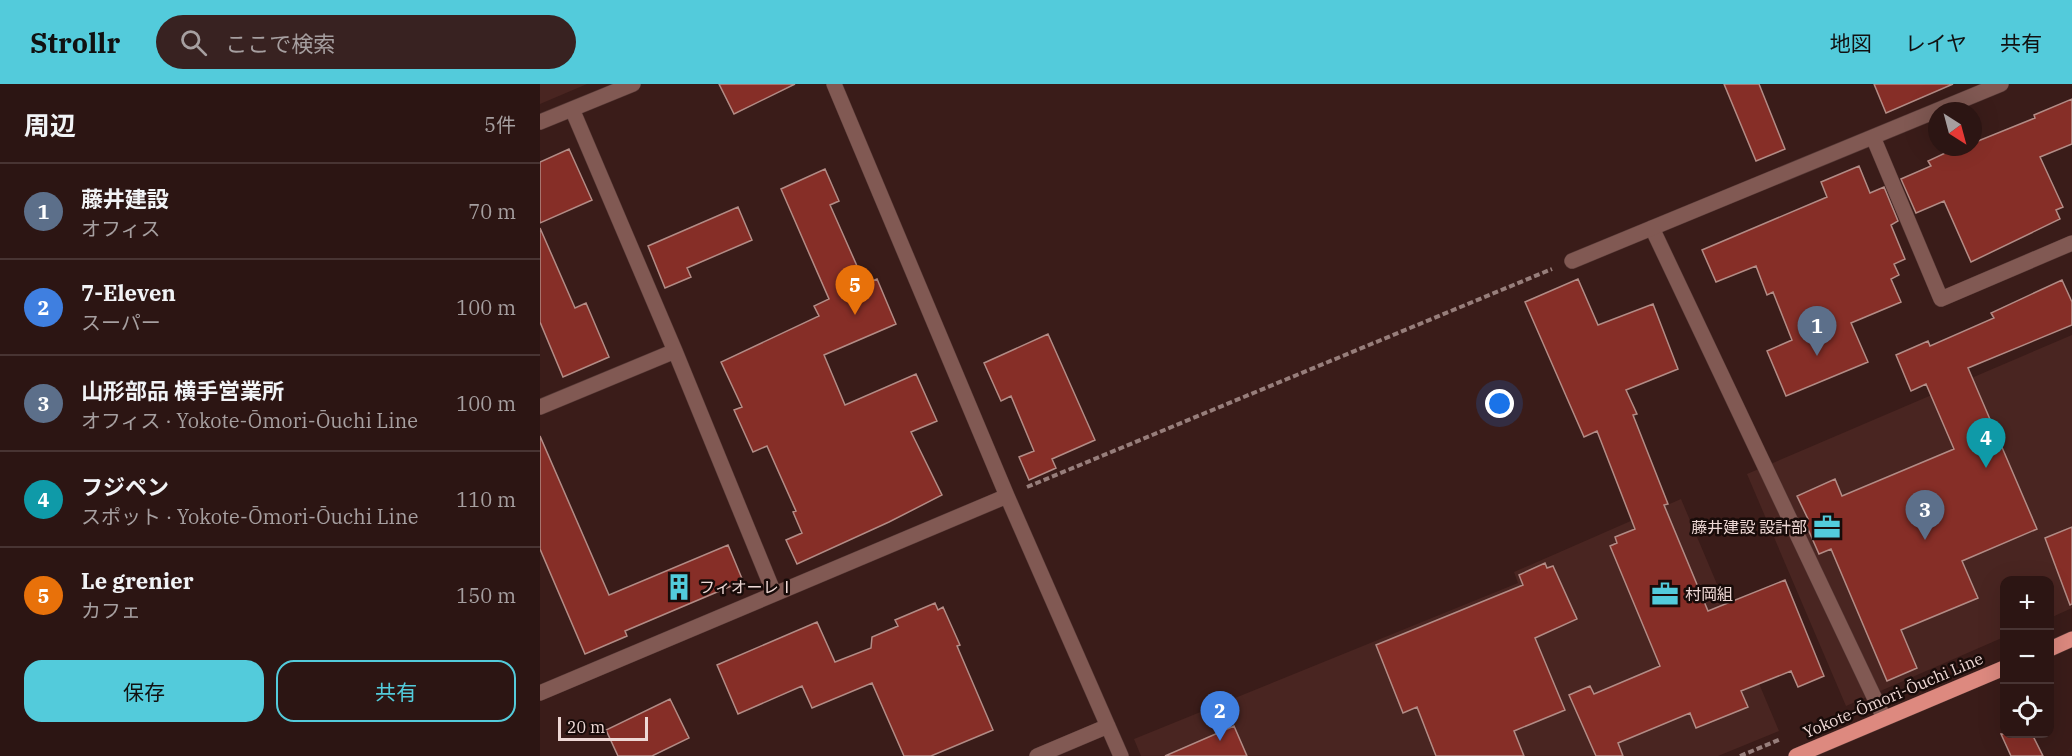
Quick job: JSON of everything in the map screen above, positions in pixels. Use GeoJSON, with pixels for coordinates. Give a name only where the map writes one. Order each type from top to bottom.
{"type":"FeatureCollection","features":[{"type":"Feature","properties":{"kind":"main road"},"geometry":{"type":"LineString","coordinates":[[2054,647],[2072,639]]}},
{"type":"Feature","properties":{"kind":"main road","name":"Yokote-Ōmori-Ōuchi Line"},"geometry":{"type":"LineString","coordinates":[[1796,756],[2000,670]]}},
{"type":"Feature","properties":{"kind":"street"},"geometry":{"type":"LineString","coordinates":[[540,122],[633,84]]}},
{"type":"Feature","properties":{"kind":"street"},"geometry":{"type":"LineString","coordinates":[[834,84],[1007,496],[1121,756]]}},
{"type":"Feature","properties":{"kind":"street"},"geometry":{"type":"LineString","coordinates":[[1572,261],[2001,84]]}},
{"type":"Feature","properties":{"kind":"street"},"geometry":{"type":"LineString","coordinates":[[572,109],[675,351],[774,593]]}},
{"type":"Feature","properties":{"kind":"street"},"geometry":{"type":"LineString","coordinates":[[1873,137],[1941,299],[2072,243]]}},
{"type":"Feature","properties":{"kind":"street"},"geometry":{"type":"LineString","coordinates":[[1652,228],[1884,718]]}},
{"type":"Feature","properties":{"kind":"street"},"geometry":{"type":"LineString","coordinates":[[540,407],[675,351]]}},
{"type":"Feature","properties":{"kind":"street"},"geometry":{"type":"LineString","coordinates":[[540,693],[1007,496]]}},
{"type":"Feature","properties":{"kind":"street"},"geometry":{"type":"LineString","coordinates":[[1037,756],[1108,726]]}},
{"type":"Feature","properties":{"kind":"path"},"geometry":{"type":"LineString","coordinates":[[1007,496],[1572,261]]}},
{"type":"Feature","properties":{"kind":"shaded area"},"geometry":{"type":"Polygon","coordinates":[[[540,84],[587,84],[540,104],[540,84]]]}},
{"type":"Feature","properties":{"kind":"shaded area"},"geometry":{"type":"Polygon","coordinates":[[[2072,335],[2072,608],[2054,616],[2054,576],[2000,576],[2000,639],[1846,706],[1747,474],[2072,335]]]}},
{"type":"Feature","properties":{"kind":"shaded area"},"geometry":{"type":"Polygon","coordinates":[[[1681,499],[1779,731],[1718,756],[1141,756],[1134,739],[1518,583],[1514,572],[1681,499]]]}},
{"type":"Feature","properties":{"kind":"building"},"geometry":{"type":"Polygon","coordinates":[[[719,84],[795,84],[734,114],[719,84]]]}},
{"type":"Feature","properties":{"kind":"building"},"geometry":{"type":"Polygon","coordinates":[[[1724,84],[1759,84],[1785,149],[1756,161],[1724,84]]]}},
{"type":"Feature","properties":{"kind":"building"},"geometry":{"type":"Polygon","coordinates":[[[1874,84],[1953,84],[1886,113],[1874,84]]]}},
{"type":"Feature","properties":{"kind":"building"},"geometry":{"type":"Polygon","coordinates":[[[2072,99],[2072,144],[2040,157],[2063,207],[2056,210],[2060,219],[1971,262],[1944,201],[1916,213],[1901,179],[1931,166],[1928,161],[1939,156],[1982,156],[1982,139],[2035,118],[2034,115],[2072,99]]]}},
{"type":"Feature","properties":{"kind":"building"},"geometry":{"type":"Polygon","coordinates":[[[569,149],[592,200],[540,223],[540,162],[569,149]]]}},
{"type":"Feature","properties":{"kind":"building"},"geometry":{"type":"Polygon","coordinates":[[[1859,166],[1870,193],[1884,187],[1898,221],[1891,225],[1905,259],[1894,264],[1899,275],[1891,279],[1901,302],[1851,323],[1868,362],[1786,396],[1767,351],[1792,340],[1773,292],[1767,295],[1756,266],[1716,282],[1702,250],[1827,197],[1821,182],[1859,166]]]}},
{"type":"Feature","properties":{"kind":"building"},"geometry":{"type":"Polygon","coordinates":[[[825,169],[839,201],[830,205],[865,284],[877,279],[896,324],[824,355],[845,405],[916,374],[937,421],[911,432],[942,495],[797,564],[786,540],[802,533],[793,512],[796,511],[767,446],[753,452],[734,410],[742,407],[721,362],[819,316],[814,306],[829,299],[781,189],[825,169]]]}},
{"type":"Feature","properties":{"kind":"building"},"geometry":{"type":"Polygon","coordinates":[[[738,207],[752,240],[687,268],[691,277],[665,288],[648,246],[738,207]]]}},
{"type":"Feature","properties":{"kind":"building"},"geometry":{"type":"Polygon","coordinates":[[[540,228],[575,308],[586,303],[609,357],[563,377],[540,322],[540,228]]]}},
{"type":"Feature","properties":{"kind":"building"},"geometry":{"type":"Polygon","coordinates":[[[1578,279],[1598,325],[1653,304],[1678,369],[1626,390],[1637,414],[1633,415],[1668,504],[1664,505],[1708,611],[1785,580],[1824,676],[1798,687],[1791,671],[1741,691],[1748,707],[1696,728],[1690,713],[1618,743],[1623,756],[1596,756],[1569,695],[1590,686],[1594,694],[1660,666],[1610,546],[1617,543],[1615,537],[1635,529],[1597,431],[1584,437],[1525,302],[1578,279]]]}},
{"type":"Feature","properties":{"kind":"building"},"geometry":{"type":"Polygon","coordinates":[[[2062,280],[2072,302],[2072,325],[1968,368],[2037,529],[1962,561],[1978,598],[1901,630],[1917,668],[1887,681],[1831,549],[1819,554],[1804,520],[1808,519],[1797,496],[1835,479],[1842,496],[1954,449],[1926,384],[1911,391],[1896,355],[1928,341],[1930,346],[1994,318],[1991,313],[2062,280]]]}},
{"type":"Feature","properties":{"kind":"building"},"geometry":{"type":"Polygon","coordinates":[[[1048,334],[1095,440],[1052,459],[1056,468],[1029,480],[1019,457],[1034,451],[1011,396],[1001,401],[984,363],[1048,334]]]}},
{"type":"Feature","properties":{"kind":"building"},"geometry":{"type":"Polygon","coordinates":[[[540,436],[609,595],[728,545],[743,581],[625,631],[627,636],[585,654],[540,549],[540,436]]]}},
{"type":"Feature","properties":{"kind":"building"},"geometry":{"type":"Polygon","coordinates":[[[2072,527],[2072,604],[2070,605],[2045,538],[2072,527]]]}},
{"type":"Feature","properties":{"kind":"building"},"geometry":{"type":"Polygon","coordinates":[[[1545,563],[1547,568],[1553,566],[1577,619],[1535,638],[1565,710],[1514,731],[1524,756],[1436,756],[1417,707],[1403,713],[1376,645],[1523,585],[1519,575],[1545,563]]]}},
{"type":"Feature","properties":{"kind":"building"},"geometry":{"type":"Polygon","coordinates":[[[935,603],[938,610],[943,607],[993,730],[931,756],[904,756],[872,683],[812,708],[802,686],[738,714],[717,665],[817,622],[835,662],[871,648],[872,637],[898,626],[895,620],[935,603]]]}},
{"type":"Feature","properties":{"kind":"building"},"geometry":{"type":"Polygon","coordinates":[[[670,699],[689,738],[652,756],[618,756],[606,730],[670,699]]]}},
{"type":"Feature","properties":{"kind":"building"},"geometry":{"type":"Polygon","coordinates":[[[1234,726],[1247,756],[1165,756],[1234,726]]]}},
{"type":"Feature","properties":{"kind":"building"},"geometry":{"type":"Polygon","coordinates":[[[2003,738],[2034,738],[2043,756],[2011,756],[2003,738]]]}},
{"type":"Feature","properties":{"kind":"place","name":"Le grenier"},"geometry":{"type":"Point","coordinates":[855,315]}},
{"type":"Feature","properties":{"kind":"place","name":"藤井建設"},"geometry":{"type":"Point","coordinates":[1817,356]}},
{"type":"Feature","properties":{"kind":"place","name":"フジペン"},"geometry":{"type":"Point","coordinates":[1986,468]}},
{"type":"Feature","properties":{"kind":"place","name":"藤井建設 設計部"},"geometry":{"type":"Point","coordinates":[1827,527]}},
{"type":"Feature","properties":{"kind":"place","name":"山形部品 横手営業所"},"geometry":{"type":"Point","coordinates":[1925,540]}},
{"type":"Feature","properties":{"kind":"place","name":"フィオーレⅠ"},"geometry":{"type":"Point","coordinates":[679,587]}},
{"type":"Feature","properties":{"kind":"place","name":"村岡組"},"geometry":{"type":"Point","coordinates":[1665,594]}},
{"type":"Feature","properties":{"kind":"place","name":"7-Eleven"},"geometry":{"type":"Point","coordinates":[1220,741]}}]}
